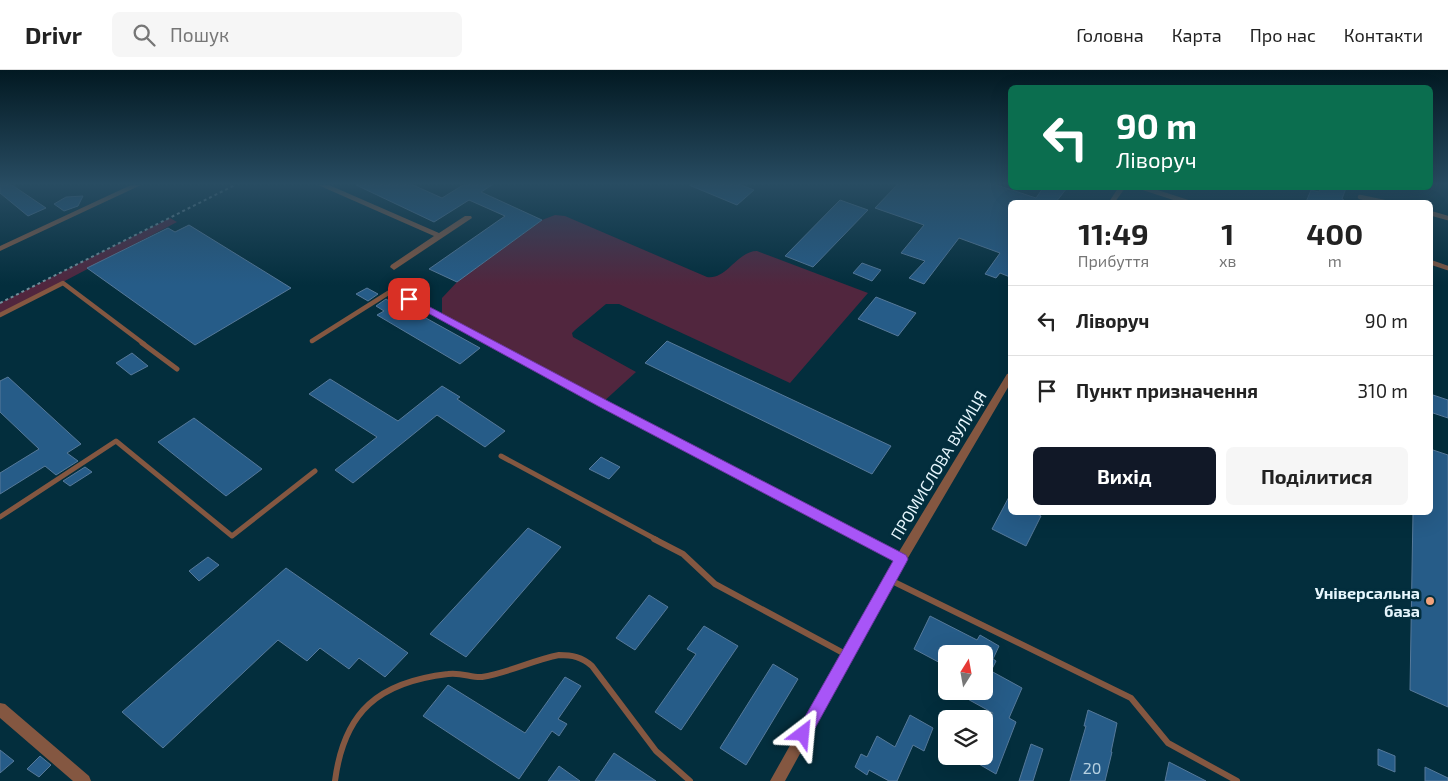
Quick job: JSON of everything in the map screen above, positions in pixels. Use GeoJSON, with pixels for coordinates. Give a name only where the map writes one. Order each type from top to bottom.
{"type":"FeatureCollection","features":[{"type":"Feature","properties":{"kind":"street"},"geometry":{"type":"LineString","coordinates":[[0,249],[66,218]]}},
{"type":"Feature","properties":{"kind":"street"},"geometry":{"type":"LineString","coordinates":[[399,218],[440,236]]}},
{"type":"Feature","properties":{"kind":"street"},"geometry":{"type":"LineString","coordinates":[[394,267],[468,218]]}},
{"type":"Feature","properties":{"kind":"street","name":"ПРОМИСЛОВА ВУЛИЦЯ"},"geometry":{"type":"LineString","coordinates":[[777,781],[901,559],[1008,379]]}},
{"type":"Feature","properties":{"kind":"street"},"geometry":{"type":"LineString","coordinates":[[0,709],[84,781]]}},
{"type":"Feature","properties":{"kind":"lane"},"geometry":{"type":"LineString","coordinates":[[1433,263],[1448,268]]}},
{"type":"Feature","properties":{"kind":"lane"},"geometry":{"type":"LineString","coordinates":[[0,315],[63,283],[177,369]]}},
{"type":"Feature","properties":{"kind":"lane"},"geometry":{"type":"LineString","coordinates":[[312,341],[393,290],[602,403],[901,559]]}},
{"type":"Feature","properties":{"kind":"lane"},"geometry":{"type":"LineString","coordinates":[[0,517],[116,441],[232,536],[315,471]]}},
{"type":"Feature","properties":{"kind":"lane"},"geometry":{"type":"LineString","coordinates":[[501,456],[683,554],[715,584],[847,656]]}},
{"type":"Feature","properties":{"kind":"lane"},"geometry":{"type":"LineString","coordinates":[[890,580],[1131,698],[1168,743],[1237,781]]}},
{"type":"Feature","properties":{"kind":"lane"},"geometry":{"type":"LineString","coordinates":[[335,781],[337,763],[353,724],[365,705],[382,694],[428,678],[460,672],[479,678],[556,656],[571,654],[584,659],[594,668],[620,699],[656,751],[690,781]]}},
{"type":"Feature","properties":{"kind":"path"},"geometry":{"type":"LineString","coordinates":[[0,302],[168,218]]}},
{"type":"Feature","properties":{"kind":"shaded area"},"geometry":{"type":"Polygon","coordinates":[[[170,218],[177,222],[0,315],[0,303],[170,218]]]}},
{"type":"Feature","properties":{"kind":"shaded area"},"geometry":{"type":"Polygon","coordinates":[[[547,218],[570,218],[707,277],[714,277],[720,274],[744,255],[757,251],[868,293],[790,383],[619,304],[606,304],[572,333],[573,337],[636,372],[602,403],[442,317],[442,298],[457,282],[547,218]]]}},
{"type":"Feature","properties":{"kind":"building"},"geometry":{"type":"Polygon","coordinates":[[[426,218],[440,218],[434,222],[426,218]]]}},
{"type":"Feature","properties":{"kind":"building"},"geometry":{"type":"Polygon","coordinates":[[[502,218],[538,218],[542,220],[457,282],[429,269],[502,218]]]}},
{"type":"Feature","properties":{"kind":"building"},"geometry":{"type":"Polygon","coordinates":[[[822,218],[860,218],[813,267],[785,256],[822,218]]]}},
{"type":"Feature","properties":{"kind":"building"},"geometry":{"type":"Polygon","coordinates":[[[904,218],[1008,218],[1008,276],[1000,273],[996,278],[985,274],[1000,253],[959,238],[924,284],[909,278],[925,261],[901,253],[924,225],[904,218]]]}},
{"type":"Feature","properties":{"kind":"building"},"geometry":{"type":"Polygon","coordinates":[[[189,225],[291,288],[195,345],[87,268],[168,228],[175,232],[189,225]]]}},
{"type":"Feature","properties":{"kind":"building"},"geometry":{"type":"Polygon","coordinates":[[[862,263],[881,270],[872,281],[853,273],[862,263]]]}},
{"type":"Feature","properties":{"kind":"building"},"geometry":{"type":"Polygon","coordinates":[[[367,288],[378,294],[368,301],[356,294],[367,288]]]}},
{"type":"Feature","properties":{"kind":"building"},"geometry":{"type":"Polygon","coordinates":[[[876,297],[916,313],[898,336],[858,319],[876,297]]]}},
{"type":"Feature","properties":{"kind":"building"},"geometry":{"type":"Polygon","coordinates":[[[386,299],[394,304],[397,302],[480,348],[460,364],[377,315],[384,311],[376,306],[386,299]]]}},
{"type":"Feature","properties":{"kind":"building"},"geometry":{"type":"Polygon","coordinates":[[[667,341],[891,446],[872,474],[645,363],[667,341]]]}},
{"type":"Feature","properties":{"kind":"building"},"geometry":{"type":"Polygon","coordinates":[[[132,353],[148,366],[131,375],[116,363],[132,353]]]}},
{"type":"Feature","properties":{"kind":"building"},"geometry":{"type":"Polygon","coordinates":[[[8,377],[81,444],[67,453],[78,461],[56,475],[45,466],[0,494],[0,473],[39,449],[0,412],[0,381],[8,377]]]}},
{"type":"Feature","properties":{"kind":"building"},"geometry":{"type":"Polygon","coordinates":[[[330,379],[398,421],[442,386],[460,397],[457,399],[505,431],[485,447],[437,415],[353,483],[335,470],[377,437],[309,394],[330,379]]]}},
{"type":"Feature","properties":{"kind":"building"},"geometry":{"type":"Polygon","coordinates":[[[1433,395],[1448,400],[1448,418],[1433,413],[1433,395]]]}},
{"type":"Feature","properties":{"kind":"building"},"geometry":{"type":"Polygon","coordinates":[[[194,418],[262,469],[226,496],[158,442],[194,418]]]}},
{"type":"Feature","properties":{"kind":"building","name":"Універсальна база"},"geometry":{"type":"Polygon","coordinates":[[[1433,450],[1448,455],[1448,707],[1410,690],[1413,515],[1433,515],[1433,450]]]}},
{"type":"Feature","properties":{"kind":"building"},"geometry":{"type":"Polygon","coordinates":[[[601,457],[620,467],[609,479],[589,469],[601,457]]]}},
{"type":"Feature","properties":{"kind":"building"},"geometry":{"type":"Polygon","coordinates":[[[85,467],[92,472],[70,486],[63,481],[85,467]]]}},
{"type":"Feature","properties":{"kind":"building"},"geometry":{"type":"Polygon","coordinates":[[[1008,499],[1008,515],[1041,516],[1026,546],[992,529],[1008,499]]]}},
{"type":"Feature","properties":{"kind":"building"},"geometry":{"type":"Polygon","coordinates":[[[528,528],[561,547],[466,657],[430,634],[528,528]]]}},
{"type":"Feature","properties":{"kind":"building"},"geometry":{"type":"Polygon","coordinates":[[[208,557],[219,565],[199,581],[189,571],[208,557]]]}},
{"type":"Feature","properties":{"kind":"building"},"geometry":{"type":"Polygon","coordinates":[[[286,568],[408,653],[385,677],[359,658],[349,669],[320,648],[307,661],[278,640],[163,748],[122,712],[286,568]]]}},
{"type":"Feature","properties":{"kind":"building"},"geometry":{"type":"Polygon","coordinates":[[[649,595],[668,607],[635,650],[616,638],[649,595]]]}},
{"type":"Feature","properties":{"kind":"building"},"geometry":{"type":"Polygon","coordinates":[[[930,616],[977,640],[980,635],[999,646],[993,659],[993,645],[938,645],[938,662],[914,649],[930,616]]]}},
{"type":"Feature","properties":{"kind":"building"},"geometry":{"type":"Polygon","coordinates":[[[704,626],[738,646],[681,730],[655,712],[696,654],[687,649],[704,626]]]}},
{"type":"Feature","properties":{"kind":"building"},"geometry":{"type":"Polygon","coordinates":[[[773,664],[798,679],[746,765],[720,748],[773,664]]]}},
{"type":"Feature","properties":{"kind":"building"},"geometry":{"type":"Polygon","coordinates":[[[993,672],[1022,688],[1009,718],[1016,722],[996,774],[980,765],[993,765],[993,710],[988,710],[969,700],[993,700],[993,672]]]}},
{"type":"Feature","properties":{"kind":"building"},"geometry":{"type":"Polygon","coordinates":[[[565,677],[581,686],[558,719],[567,724],[559,736],[552,731],[519,779],[423,716],[448,685],[525,733],[565,677]]]}},
{"type":"Feature","properties":{"kind":"building"},"geometry":{"type":"Polygon","coordinates":[[[1088,710],[1117,723],[1105,781],[1070,781],[1086,726],[1084,726],[1088,710]]]}},
{"type":"Feature","properties":{"kind":"building"},"geometry":{"type":"Polygon","coordinates":[[[910,715],[933,728],[924,751],[913,745],[897,781],[889,781],[869,770],[867,775],[855,767],[861,754],[867,757],[877,736],[895,747],[910,715]]]}},
{"type":"Feature","properties":{"kind":"building"},"geometry":{"type":"Polygon","coordinates":[[[1031,744],[1043,749],[1033,781],[1019,781],[1031,744]]]}},
{"type":"Feature","properties":{"kind":"building"},"geometry":{"type":"Polygon","coordinates":[[[1378,749],[1395,756],[1395,772],[1378,765],[1378,749]]]}},
{"type":"Feature","properties":{"kind":"building"},"geometry":{"type":"Polygon","coordinates":[[[0,750],[14,761],[0,773],[0,750]]]}},
{"type":"Feature","properties":{"kind":"building"},"geometry":{"type":"Polygon","coordinates":[[[614,753],[656,781],[595,781],[614,753]]]}},
{"type":"Feature","properties":{"kind":"building"},"geometry":{"type":"Polygon","coordinates":[[[40,756],[51,765],[39,777],[27,769],[40,756]]]}},
{"type":"Feature","properties":{"kind":"building"},"geometry":{"type":"Polygon","coordinates":[[[1169,762],[1206,781],[1165,781],[1169,762]]]}},
{"type":"Feature","properties":{"kind":"building"},"geometry":{"type":"Polygon","coordinates":[[[559,766],[580,781],[548,781],[559,766]]]}},
{"type":"Feature","properties":{"kind":"building"},"geometry":{"type":"Polygon","coordinates":[[[1425,767],[1448,778],[1448,781],[1425,781],[1425,767]]]}},
{"type":"Feature","properties":{"kind":"place","name":"Універсальна база"},"geometry":{"type":"Point","coordinates":[1430,601]}},
{"type":"Feature","properties":{"kind":"route"},"geometry":{"type":"LineString","coordinates":[[409,299],[602,403],[901,559],[803,734]]}}]}
